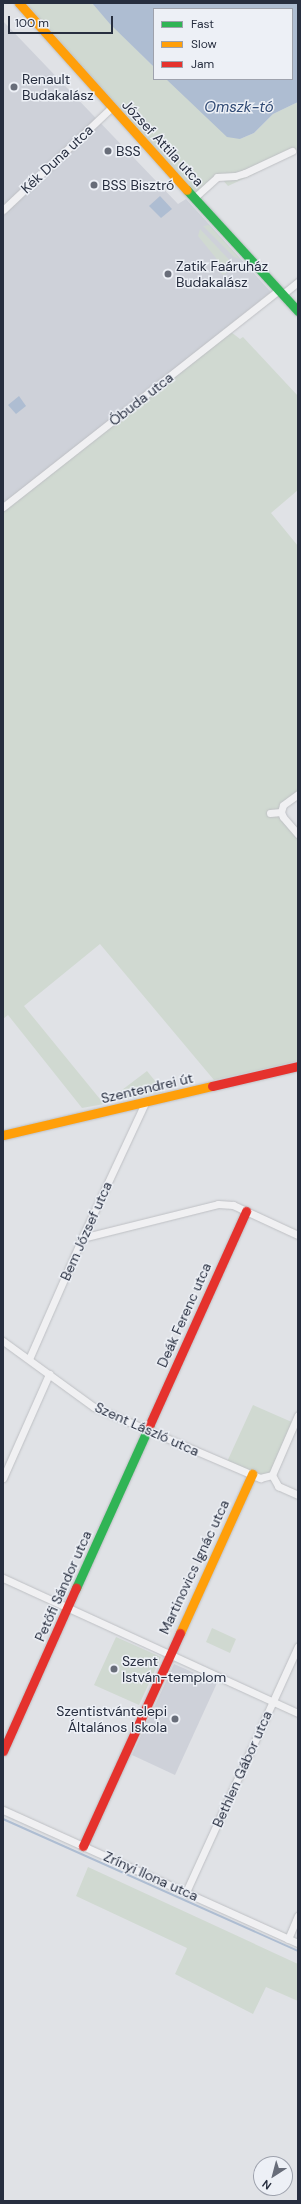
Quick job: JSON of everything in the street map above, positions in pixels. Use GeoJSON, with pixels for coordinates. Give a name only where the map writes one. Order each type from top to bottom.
{"type":"FeatureCollection","features":[{"type":"Feature","properties":{"kind":"street","name":"József Attila utca"},"geometry":{"type":"LineString","coordinates":[[19,3],[111,108],[298,310]]}},
{"type":"Feature","properties":{"kind":"street","name":"Kék Duna utca"},"geometry":{"type":"LineString","coordinates":[[3,210],[111,108]]}},
{"type":"Feature","properties":{"kind":"street"},"geometry":{"type":"LineString","coordinates":[[194,198],[217,177],[234,176],[246,173],[292,151]]}},
{"type":"Feature","properties":{"kind":"street","name":"Óbuda utca"},"geometry":{"type":"LineString","coordinates":[[3,507],[283,295],[298,282]]}},
{"type":"Feature","properties":{"kind":"street"},"geometry":{"type":"LineString","coordinates":[[298,794],[283,805],[282,812],[283,817],[298,834]]}},
{"type":"Feature","properties":{"kind":"street"},"geometry":{"type":"LineString","coordinates":[[270,814],[282,812]]}},
{"type":"Feature","properties":{"kind":"street","name":"Szentendrei út"},"geometry":{"type":"LineString","coordinates":[[3,1136],[298,1066]]}},
{"type":"Feature","properties":{"kind":"street","name":"Bem József utca"},"geometry":{"type":"LineString","coordinates":[[29,1359],[82,1238],[145,1103]]}},
{"type":"Feature","properties":{"kind":"street"},"geometry":{"type":"LineString","coordinates":[[82,1238],[218,1204],[232,1205],[298,1235]]}},
{"type":"Feature","properties":{"kind":"street","name":"Deák Ferenc utca"},"geometry":{"type":"LineString","coordinates":[[147,1431],[246,1211]]}},
{"type":"Feature","properties":{"kind":"street","name":"Szent László utca"},"geometry":{"type":"LineString","coordinates":[[3,1341],[94,1407],[147,1431],[260,1478],[272,1475]]}},
{"type":"Feature","properties":{"kind":"street"},"geometry":{"type":"LineString","coordinates":[[3,1478],[49,1374]]}},
{"type":"Feature","properties":{"kind":"street"},"geometry":{"type":"LineString","coordinates":[[298,1415],[272,1475],[278,1486],[298,1495]]}},
{"type":"Feature","properties":{"kind":"street","name":"Petőfi Sándor utca"},"geometry":{"type":"LineString","coordinates":[[3,1752],[147,1431]]}},
{"type":"Feature","properties":{"kind":"street","name":"Martinovics Ignác utca"},"geometry":{"type":"LineString","coordinates":[[83,1846],[252,1474]]}},
{"type":"Feature","properties":{"kind":"street"},"geometry":{"type":"LineString","coordinates":[[3,1578],[298,1713]]}},
{"type":"Feature","properties":{"kind":"street","name":"Bethlen Gábor utca"},"geometry":{"type":"LineString","coordinates":[[186,1892],[298,1646]]}},
{"type":"Feature","properties":{"kind":"street","name":"Zrínyi Ilona utca"},"geometry":{"type":"LineString","coordinates":[[3,1810],[298,1943]]}},
{"type":"Feature","properties":{"kind":"street"},"geometry":{"type":"LineString","coordinates":[[288,1938],[298,1916]]}},
{"type":"Feature","properties":{"kind":"shaded area"},"geometry":{"type":"Polygon","coordinates":[[[26,3],[92,3],[153,66],[153,80],[188,80],[240,139],[254,133],[273,114],[298,102],[298,149],[256,173],[228,186],[221,178],[199,197],[26,3]]]}},
{"type":"Feature","properties":{"kind":"shaded area"},"geometry":{"type":"Polygon","coordinates":[[[3,21],[178,204],[186,199],[271,292],[145,392],[3,515],[3,21]]]}},
{"type":"Feature","properties":{"kind":"shaded area"},"geometry":{"type":"Polygon","coordinates":[[[209,225],[240,259],[234,257],[203,226],[209,225]]]}},
{"type":"Feature","properties":{"kind":"shaded area"},"geometry":{"type":"Polygon","coordinates":[[[200,229],[236,267],[223,275],[216,267],[220,263],[198,236],[200,229]]]}},
{"type":"Feature","properties":{"kind":"shaded area"},"geometry":{"type":"Polygon","coordinates":[[[231,332],[240,339],[243,337],[298,396],[298,490],[271,513],[298,546],[298,791],[281,805],[281,817],[298,838],[298,1061],[214,1080],[100,944],[24,1006],[104,1104],[82,1108],[8,1015],[3,1019],[3,509],[145,398],[156,392],[231,332]]]}},
{"type":"Feature","properties":{"kind":"shaded area"},"geometry":{"type":"Polygon","coordinates":[[[147,1071],[164,1092],[114,1101],[118,1093],[147,1071]]]}},
{"type":"Feature","properties":{"kind":"shaded area"},"geometry":{"type":"Polygon","coordinates":[[[253,1405],[294,1423],[272,1475],[260,1478],[226,1464],[253,1405]]]}},
{"type":"Feature","properties":{"kind":"shaded area"},"geometry":{"type":"Polygon","coordinates":[[[212,1628],[236,1639],[230,1653],[206,1642],[212,1628]]]}},
{"type":"Feature","properties":{"kind":"shaded area"},"geometry":{"type":"Polygon","coordinates":[[[116,1637],[161,1657],[139,1705],[94,1685],[116,1637]]]}},
{"type":"Feature","properties":{"kind":"shaded area","name":"Szentistvántelepi Általános Iskola"},"geometry":{"type":"Polygon","coordinates":[[[174,1664],[217,1683],[175,1775],[132,1755],[174,1664]]]}},
{"type":"Feature","properties":{"kind":"shaded area"},"geometry":{"type":"Polygon","coordinates":[[[88,1867],[298,1964],[298,2001],[266,1987],[253,2014],[175,1974],[187,1948],[76,1896],[88,1867]]]}},
{"type":"Feature","properties":{"kind":"water","name":"Omszk-tó"},"geometry":{"type":"Polygon","coordinates":[[[92,3],[298,3],[298,102],[273,114],[254,133],[240,139],[227,137],[167,80],[293,80],[293,8],[153,8],[153,66],[110,24],[92,3]]]}},
{"type":"Feature","properties":{"kind":"water"},"geometry":{"type":"Polygon","coordinates":[[[160,196],[172,209],[161,218],[149,206],[160,196]]]}},
{"type":"Feature","properties":{"kind":"water"},"geometry":{"type":"Polygon","coordinates":[[[19,396],[26,406],[16,414],[8,405],[19,396]]]}},
{"type":"Feature","properties":{"kind":"waterway"},"geometry":{"type":"LineString","coordinates":[[3,1819],[298,1951]]}},
{"type":"Feature","properties":{"kind":"traffic: fast"},"geometry":{"type":"LineString","coordinates":[[187,190],[298,311]]}},
{"type":"Feature","properties":{"kind":"traffic: fast"},"geometry":{"type":"LineString","coordinates":[[76,1588],[149,1426]]}},
{"type":"Feature","properties":{"kind":"traffic: slow"},"geometry":{"type":"LineString","coordinates":[[19,3],[187,190]]}},
{"type":"Feature","properties":{"kind":"traffic: slow"},"geometry":{"type":"LineString","coordinates":[[3,1135],[212,1086]]}},
{"type":"Feature","properties":{"kind":"traffic: slow"},"geometry":{"type":"LineString","coordinates":[[180,1633],[252,1474]]}},
{"type":"Feature","properties":{"kind":"traffic: jam"},"geometry":{"type":"LineString","coordinates":[[212,1086],[298,1066]]}},
{"type":"Feature","properties":{"kind":"traffic: jam"},"geometry":{"type":"LineString","coordinates":[[149,1426],[246,1211]]}},
{"type":"Feature","properties":{"kind":"traffic: jam"},"geometry":{"type":"LineString","coordinates":[[3,1751],[76,1588]]}},
{"type":"Feature","properties":{"kind":"traffic: jam"},"geometry":{"type":"LineString","coordinates":[[83,1846],[180,1633]]}},
{"type":"Feature","properties":{"kind":"place","name":"Renault Budakalász"},"geometry":{"type":"Point","coordinates":[14,87]}},
{"type":"Feature","properties":{"kind":"place","name":"BSS"},"geometry":{"type":"Point","coordinates":[108,151]}},
{"type":"Feature","properties":{"kind":"place","name":"BSS Bisztró"},"geometry":{"type":"Point","coordinates":[94,185]}},
{"type":"Feature","properties":{"kind":"place","name":"Zatik Faáruház Budakalász"},"geometry":{"type":"Point","coordinates":[168,274]}},
{"type":"Feature","properties":{"kind":"place","name":"Szent István-templom"},"geometry":{"type":"Point","coordinates":[114,1669]}},
{"type":"Feature","properties":{"kind":"place","name":"Szentistvántelepi Általános Iskola"},"geometry":{"type":"Point","coordinates":[175,1719]}}]}
